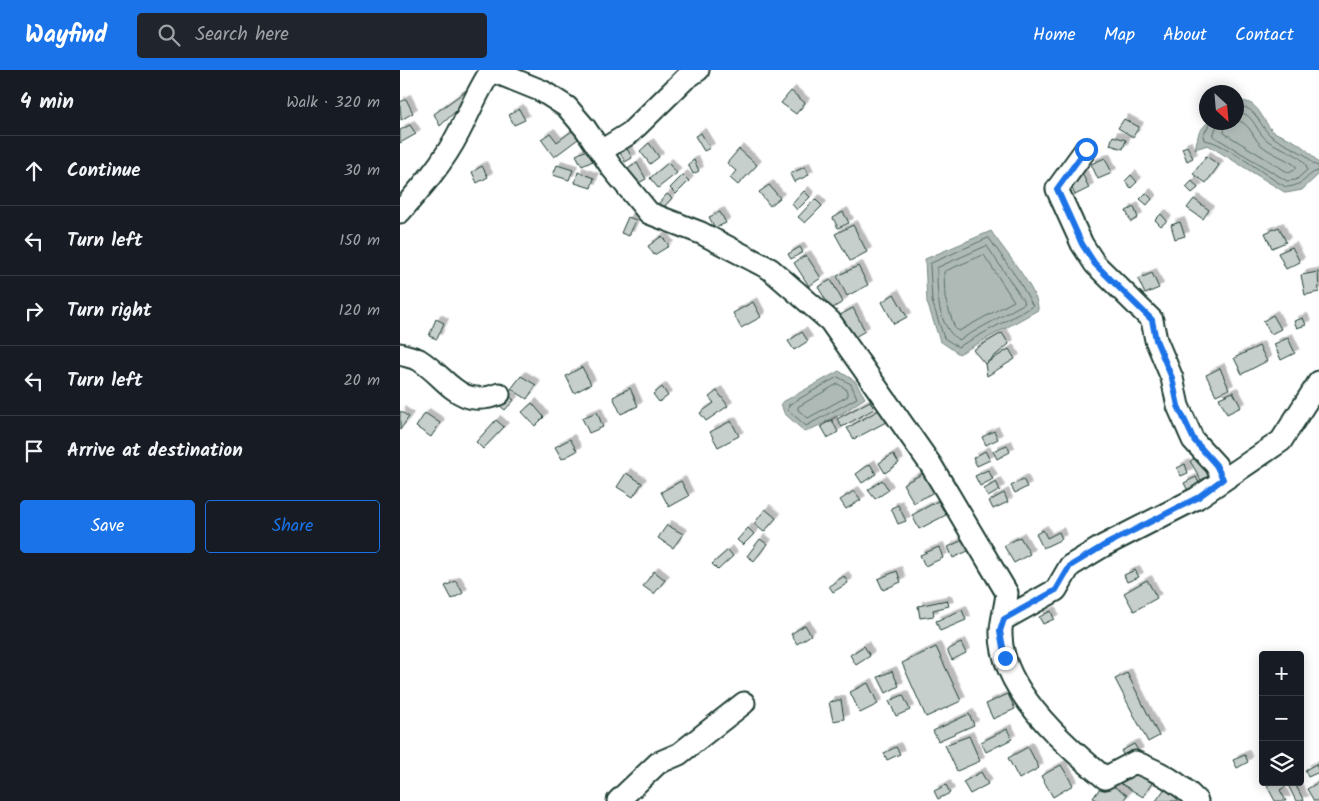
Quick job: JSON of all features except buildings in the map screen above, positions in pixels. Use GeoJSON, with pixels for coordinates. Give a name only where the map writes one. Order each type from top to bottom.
{"type":"FeatureCollection","features":[{"type":"Feature","properties":{"kind":"street"},"geometry":{"type":"LineString","coordinates":[[400,212],[434,174],[459,133],[479,88],[490,70],[542,91],[566,107],[585,128],[649,213],[701,233],[770,269],[830,322],[931,465],[1007,593],[1004,619],[1000,631],[1005,658],[1023,696],[1074,753],[1105,778],[1135,762],[1160,772],[1182,786],[1198,801]]}},
{"type":"Feature","properties":{"kind":"street"},"geometry":{"type":"LineString","coordinates":[[601,151],[630,134],[685,79],[698,70]]}},
{"type":"Feature","properties":{"kind":"street"},"geometry":{"type":"LineString","coordinates":[[1086,149],[1057,189],[1060,198],[1082,244],[1095,264],[1152,320],[1156,340],[1172,378],[1178,406],[1194,440],[1216,465],[1223,479]]}},
{"type":"Feature","properties":{"kind":"street"},"geometry":{"type":"LineString","coordinates":[[400,354],[418,360],[466,397],[485,399],[499,394]]}},
{"type":"Feature","properties":{"kind":"street"},"geometry":{"type":"LineString","coordinates":[[1004,619],[1056,590],[1070,566],[1103,546],[1197,498],[1281,441],[1319,382]]}},
{"type":"Feature","properties":{"kind":"street"},"geometry":{"type":"LineString","coordinates":[[618,801],[658,763],[679,754],[744,703]]}},
{"type":"Feature","properties":{"kind":"water"},"geometry":{"type":"Polygon","coordinates":[[[1244,102],[1251,104],[1256,107],[1274,132],[1300,145],[1310,154],[1319,164],[1318,175],[1302,190],[1286,193],[1208,145],[1195,149],[1201,130],[1244,130],[1244,102]]]}},
{"type":"Feature","properties":{"kind":"water"},"geometry":{"type":"Polygon","coordinates":[[[991,231],[1033,292],[1038,310],[959,354],[940,341],[927,302],[925,259],[991,231]]]}},
{"type":"Feature","properties":{"kind":"water"},"geometry":{"type":"Polygon","coordinates":[[[839,371],[855,381],[865,398],[835,418],[805,432],[784,413],[781,403],[839,371]]]}},
{"type":"Feature","properties":{"kind":"route"},"geometry":{"type":"LineString","coordinates":[[1005,658],[1000,631],[1004,619],[1056,590],[1070,566],[1103,546],[1197,498],[1223,479],[1216,465],[1194,440],[1178,406],[1172,378],[1156,340],[1152,320],[1139,306],[1126,297],[1095,264],[1082,244],[1060,198],[1057,189],[1086,149]]}}]}
